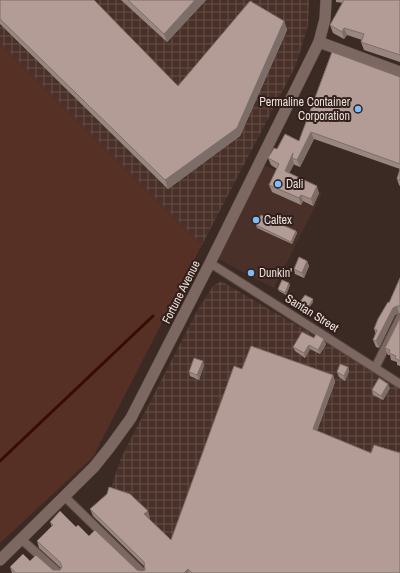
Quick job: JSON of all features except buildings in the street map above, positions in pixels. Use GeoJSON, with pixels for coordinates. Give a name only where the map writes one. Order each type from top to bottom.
{"type":"FeatureCollection","features":[{"type":"Feature","properties":{"kind":"main road","name":"Fortune Avenue"},"geometry":{"type":"LineString","coordinates":[[0,560],[65,497],[110,448],[131,418],[210,263],[319,42],[325,18],[326,0]]}},
{"type":"Feature","properties":{"kind":"main road"},"geometry":{"type":"LineString","coordinates":[[319,42],[400,72]]}},
{"type":"Feature","properties":{"kind":"street","name":"Santan Street"},"geometry":{"type":"LineString","coordinates":[[210,263],[400,384]]}},
{"type":"Feature","properties":{"kind":"street"},"geometry":{"type":"LineString","coordinates":[[375,368],[400,318]]}},
{"type":"Feature","properties":{"kind":"street"},"geometry":{"type":"LineString","coordinates":[[65,497],[143,573]]}},
{"type":"Feature","properties":{"kind":"street"},"geometry":{"type":"LineString","coordinates":[[21,539],[59,573]]}},
{"type":"Feature","properties":{"kind":"shaded area"},"geometry":{"type":"Polygon","coordinates":[[[0,0],[309,0],[308,26],[296,65],[202,245],[0,43],[0,0]]]}},
{"type":"Feature","properties":{"kind":"shaded area"},"geometry":{"type":"Polygon","coordinates":[[[0,43],[202,245],[93,457],[0,543],[0,43]]]}},
{"type":"Feature","properties":{"kind":"shaded area"},"geometry":{"type":"Polygon","coordinates":[[[264,165],[322,193],[274,288],[218,259],[264,165]]]}},
{"type":"Feature","properties":{"kind":"shaded area"},"geometry":{"type":"Polygon","coordinates":[[[221,281],[329,344],[400,389],[400,573],[185,573],[107,500],[121,458],[197,311],[213,286],[221,281]]]}},
{"type":"Feature","properties":{"kind":"waterway"},"geometry":{"type":"LineString","coordinates":[[0,461],[153,316]]}},
{"type":"Feature","properties":{"kind":"place","name":"Permaline Container Corporation"},"geometry":{"type":"Point","coordinates":[358,109]}},
{"type":"Feature","properties":{"kind":"place","name":"Dali"},"geometry":{"type":"Point","coordinates":[278,184]}},
{"type":"Feature","properties":{"kind":"place","name":"Caltex"},"geometry":{"type":"Point","coordinates":[256,220]}},
{"type":"Feature","properties":{"kind":"place","name":"Dunkin'"},"geometry":{"type":"Point","coordinates":[251,273]}}]}
